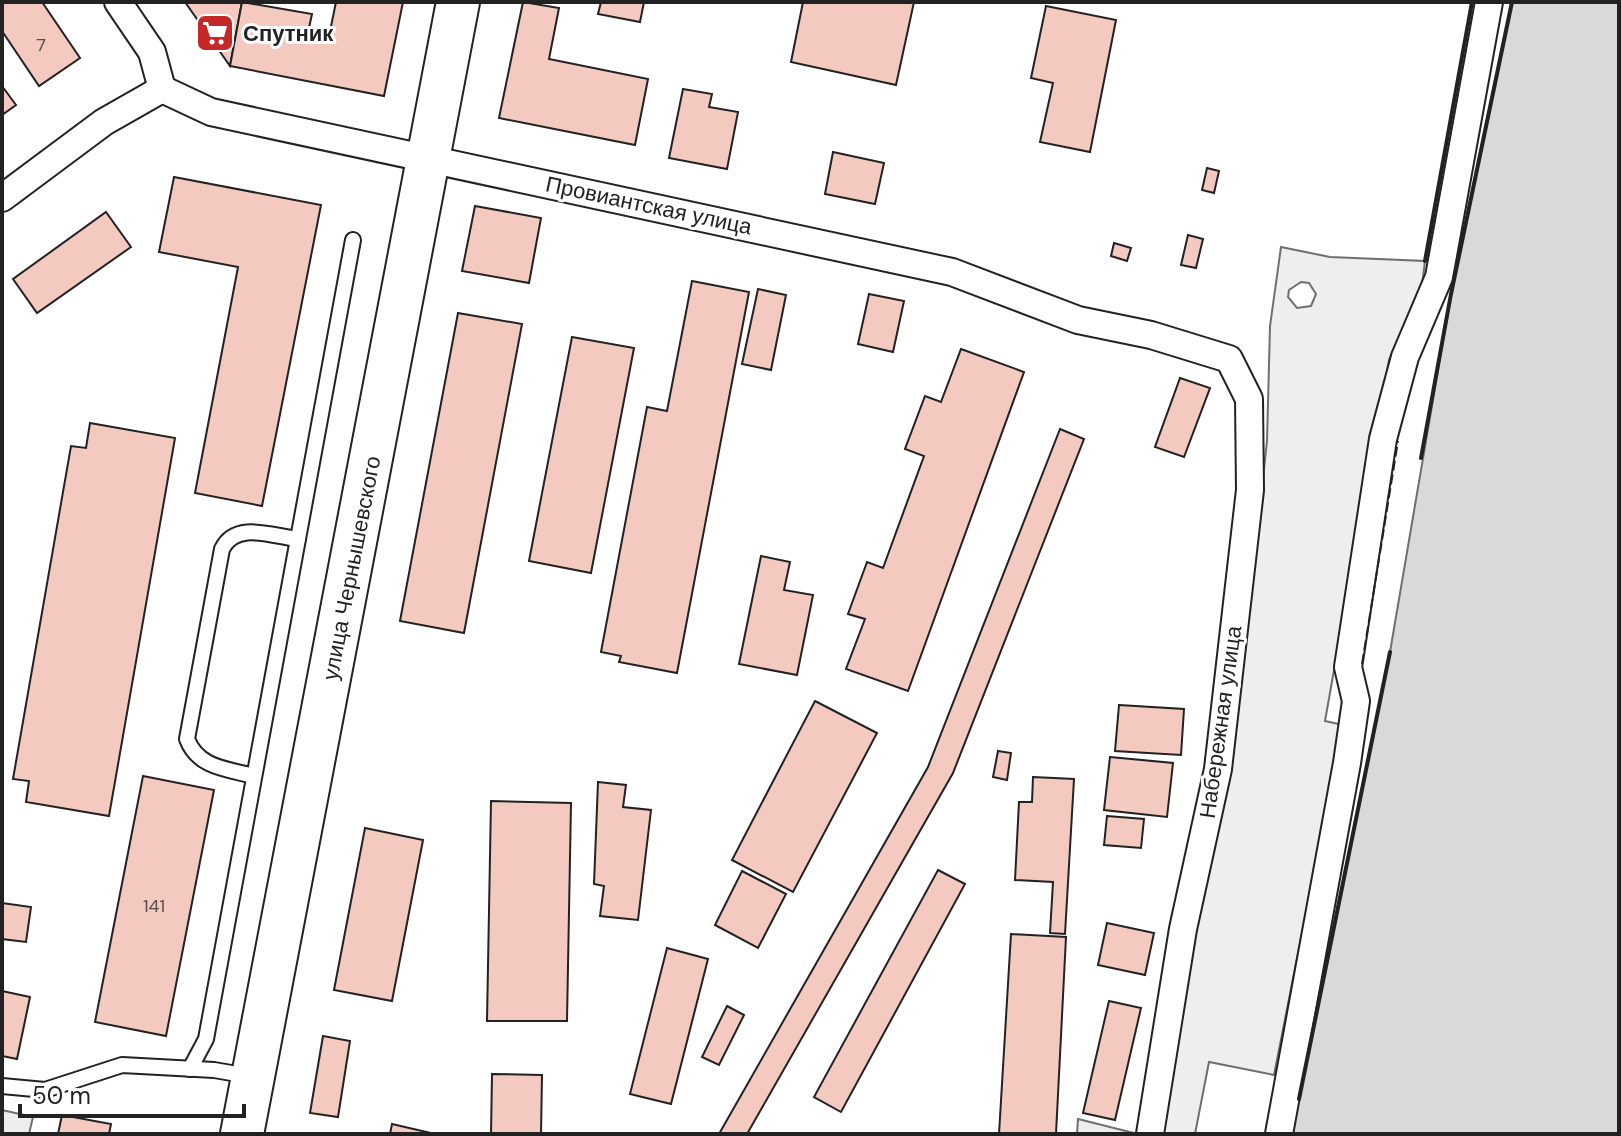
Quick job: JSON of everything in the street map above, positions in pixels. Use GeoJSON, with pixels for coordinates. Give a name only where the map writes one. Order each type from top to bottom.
{"type":"FeatureCollection","features":[{"type":"Feature","properties":{"kind":"main road","name":"улица Чернышевского"},"geometry":{"type":"LineString","coordinates":[[242,1134],[458,2]]}},
{"type":"Feature","properties":{"kind":"street"},"geometry":{"type":"LineString","coordinates":[[2,198],[104,122],[162,89],[152,52],[118,2]]}},
{"type":"Feature","properties":{"kind":"street"},"geometry":{"type":"LineString","coordinates":[[1279,1134],[1347,763],[1356,701],[1348,667],[1383,439],[1405,357],[1439,277],[1489,2]]}},
{"type":"Feature","properties":{"kind":"street","name":"Провиантская улица"},"geometry":{"type":"LineString","coordinates":[[162,89],[211,112],[429,156],[952,272],[1078,320],[1151,335],[1229,359]]}},
{"type":"Feature","properties":{"kind":"street","name":"Набережная улица"},"geometry":{"type":"LineString","coordinates":[[1150,1134],[1183,929],[1218,769],[1250,490],[1249,399],[1229,359]]}},
{"type":"Feature","properties":{"kind":"lane"},"geometry":{"type":"LineString","coordinates":[[190,1069],[206,1039],[353,240]]}},
{"type":"Feature","properties":{"kind":"lane"},"geometry":{"type":"LineString","coordinates":[[254,776],[203,763],[192,752],[187,739],[222,549],[228,538],[239,532],[298,539]]}},
{"type":"Feature","properties":{"kind":"lane"},"geometry":{"type":"LineString","coordinates":[[2,1086],[45,1090],[122,1065],[253,1077]]}},
{"type":"Feature","properties":{"kind":"shaded area"},"geometry":{"type":"Polygon","coordinates":[[[1512,2],[1619,2],[1619,1134],[1291,1134],[1390,652],[1451,294],[1512,2]]]}},
{"type":"Feature","properties":{"kind":"shaded area"},"geometry":{"type":"Polygon","coordinates":[[[1281,247],[1330,257],[1425,261],[1422,285],[1389,360],[1325,721],[1343,725],[1274,1075],[1209,1062],[1195,1134],[1161,1134],[1247,624],[1267,441],[1270,326],[1281,247]],[[1301,282],[1289,290],[1288,297],[1297,308],[1311,306],[1316,294],[1309,283],[1301,282]]]}},
{"type":"Feature","properties":{"kind":"shaded area"},"geometry":{"type":"Polygon","coordinates":[[[2,1110],[33,1117],[29,1134],[2,1134],[2,1110]]]}},
{"type":"Feature","properties":{"kind":"shaded area"},"geometry":{"type":"Polygon","coordinates":[[[1078,1119],[1134,1133],[1134,1134],[1077,1134],[1078,1119]]]}},
{"type":"Feature","properties":{"kind":"building"},"geometry":{"type":"Polygon","coordinates":[[[2,2],[42,2],[80,58],[39,86],[2,31],[2,2]]]}},
{"type":"Feature","properties":{"kind":"building"},"geometry":{"type":"Polygon","coordinates":[[[185,2],[242,2],[230,66],[185,2]]]}},
{"type":"Feature","properties":{"kind":"building"},"geometry":{"type":"Polygon","coordinates":[[[242,2],[312,14],[307,37],[328,41],[336,2],[403,2],[384,96],[230,66],[242,2]]]}},
{"type":"Feature","properties":{"kind":"building"},"geometry":{"type":"Polygon","coordinates":[[[523,2],[559,8],[549,59],[648,79],[635,145],[499,118],[523,2]]]}},
{"type":"Feature","properties":{"kind":"building"},"geometry":{"type":"Polygon","coordinates":[[[601,2],[644,2],[640,22],[598,14],[601,2]]]}},
{"type":"Feature","properties":{"kind":"building"},"geometry":{"type":"Polygon","coordinates":[[[803,2],[914,2],[896,85],[791,62],[803,2]]]}},
{"type":"Feature","properties":{"kind":"building"},"geometry":{"type":"Polygon","coordinates":[[[1046,6],[1116,20],[1090,152],[1040,142],[1053,83],[1031,78],[1046,6]]]}},
{"type":"Feature","properties":{"kind":"building"},"geometry":{"type":"Polygon","coordinates":[[[2,86],[16,105],[2,115],[2,86]]]}},
{"type":"Feature","properties":{"kind":"building"},"geometry":{"type":"Polygon","coordinates":[[[683,89],[712,94],[709,107],[738,112],[727,169],[669,158],[683,89]]]}},
{"type":"Feature","properties":{"kind":"building"},"geometry":{"type":"Polygon","coordinates":[[[833,152],[884,163],[875,204],[825,194],[833,152]]]}},
{"type":"Feature","properties":{"kind":"building"},"geometry":{"type":"Polygon","coordinates":[[[1207,168],[1219,171],[1214,193],[1202,190],[1207,168]]]}},
{"type":"Feature","properties":{"kind":"building"},"geometry":{"type":"Polygon","coordinates":[[[174,177],[321,205],[262,506],[195,493],[238,267],[159,252],[174,177]]]}},
{"type":"Feature","properties":{"kind":"building"},"geometry":{"type":"Polygon","coordinates":[[[475,206],[541,218],[529,283],[462,271],[475,206]]]}},
{"type":"Feature","properties":{"kind":"building"},"geometry":{"type":"Polygon","coordinates":[[[106,212],[131,247],[37,313],[13,279],[106,212]]]}},
{"type":"Feature","properties":{"kind":"building"},"geometry":{"type":"Polygon","coordinates":[[[1188,235],[1203,239],[1196,268],[1181,265],[1188,235]]]}},
{"type":"Feature","properties":{"kind":"building"},"geometry":{"type":"Polygon","coordinates":[[[1114,243],[1131,248],[1127,261],[1111,256],[1114,243]]]}},
{"type":"Feature","properties":{"kind":"building"},"geometry":{"type":"Polygon","coordinates":[[[692,281],[749,292],[677,673],[619,662],[621,656],[601,652],[647,407],[667,411],[692,281]]]}},
{"type":"Feature","properties":{"kind":"building"},"geometry":{"type":"Polygon","coordinates":[[[758,289],[786,295],[771,370],[742,364],[758,289]]]}},
{"type":"Feature","properties":{"kind":"building"},"geometry":{"type":"Polygon","coordinates":[[[869,294],[904,301],[893,352],[858,344],[869,294]]]}},
{"type":"Feature","properties":{"kind":"building"},"geometry":{"type":"Polygon","coordinates":[[[458,313],[522,324],[464,633],[400,621],[458,313]]]}},
{"type":"Feature","properties":{"kind":"building"},"geometry":{"type":"Polygon","coordinates":[[[572,337],[634,348],[591,573],[529,561],[572,337]]]}},
{"type":"Feature","properties":{"kind":"building"},"geometry":{"type":"Polygon","coordinates":[[[961,349],[1024,372],[908,691],[846,669],[865,619],[848,614],[867,562],[883,568],[924,456],[905,449],[925,396],[941,402],[961,349]]]}},
{"type":"Feature","properties":{"kind":"building"},"geometry":{"type":"Polygon","coordinates":[[[1180,378],[1210,388],[1184,457],[1155,447],[1180,378]]]}},
{"type":"Feature","properties":{"kind":"building"},"geometry":{"type":"Polygon","coordinates":[[[90,423],[175,438],[109,816],[26,802],[29,781],[13,779],[71,446],[86,448],[90,423]]]}},
{"type":"Feature","properties":{"kind":"building"},"geometry":{"type":"Polygon","coordinates":[[[1060,429],[1084,439],[953,773],[747,1134],[719,1134],[928,767],[1060,429]]]}},
{"type":"Feature","properties":{"kind":"building"},"geometry":{"type":"Polygon","coordinates":[[[761,556],[790,562],[784,590],[813,595],[797,675],[739,664],[761,556]]]}},
{"type":"Feature","properties":{"kind":"building"},"geometry":{"type":"Polygon","coordinates":[[[815,701],[877,733],[793,892],[732,860],[815,701]]]}},
{"type":"Feature","properties":{"kind":"building"},"geometry":{"type":"Polygon","coordinates":[[[1119,705],[1184,709],[1181,755],[1115,751],[1119,705]]]}},
{"type":"Feature","properties":{"kind":"building"},"geometry":{"type":"Polygon","coordinates":[[[998,751],[1011,753],[1007,780],[993,777],[998,751]]]}},
{"type":"Feature","properties":{"kind":"building"},"geometry":{"type":"Polygon","coordinates":[[[1110,757],[1173,763],[1167,817],[1104,810],[1110,757]]]}},
{"type":"Feature","properties":{"kind":"building"},"geometry":{"type":"Polygon","coordinates":[[[143,776],[214,790],[166,1036],[95,1022],[143,776]]]}},
{"type":"Feature","properties":{"kind":"building"},"geometry":{"type":"Polygon","coordinates":[[[1033,777],[1074,779],[1065,934],[1050,933],[1053,882],[1015,880],[1019,802],[1032,802],[1033,777]]]}},
{"type":"Feature","properties":{"kind":"building"},"geometry":{"type":"Polygon","coordinates":[[[598,782],[626,785],[623,807],[651,810],[638,920],[600,916],[604,886],[594,884],[598,782]]]}},
{"type":"Feature","properties":{"kind":"building"},"geometry":{"type":"Polygon","coordinates":[[[491,801],[571,803],[567,1021],[487,1021],[491,801]]]}},
{"type":"Feature","properties":{"kind":"building"},"geometry":{"type":"Polygon","coordinates":[[[1107,816],[1144,819],[1141,848],[1104,845],[1107,816]]]}},
{"type":"Feature","properties":{"kind":"building"},"geometry":{"type":"Polygon","coordinates":[[[365,828],[423,840],[392,1001],[334,990],[365,828]]]}},
{"type":"Feature","properties":{"kind":"building"},"geometry":{"type":"Polygon","coordinates":[[[938,870],[965,884],[841,1112],[814,1097],[938,870]]]}},
{"type":"Feature","properties":{"kind":"building"},"geometry":{"type":"Polygon","coordinates":[[[742,871],[786,894],[758,948],[715,925],[742,871]]]}},
{"type":"Feature","properties":{"kind":"building"},"geometry":{"type":"Polygon","coordinates":[[[2,903],[31,907],[26,942],[2,939],[2,903]]]}},
{"type":"Feature","properties":{"kind":"building"},"geometry":{"type":"Polygon","coordinates":[[[1107,923],[1154,933],[1145,975],[1098,965],[1107,923]]]}},
{"type":"Feature","properties":{"kind":"building"},"geometry":{"type":"Polygon","coordinates":[[[1011,934],[1066,937],[1056,1134],[999,1134],[1011,934]]]}},
{"type":"Feature","properties":{"kind":"building"},"geometry":{"type":"Polygon","coordinates":[[[667,948],[708,959],[671,1104],[630,1094],[667,948]]]}},
{"type":"Feature","properties":{"kind":"building"},"geometry":{"type":"Polygon","coordinates":[[[2,991],[30,997],[17,1059],[2,1056],[2,991]]]}},
{"type":"Feature","properties":{"kind":"building"},"geometry":{"type":"Polygon","coordinates":[[[1109,1001],[1141,1008],[1115,1120],[1083,1113],[1109,1001]]]}},
{"type":"Feature","properties":{"kind":"building"},"geometry":{"type":"Polygon","coordinates":[[[727,1006],[744,1015],[719,1065],[702,1057],[727,1006]]]}},
{"type":"Feature","properties":{"kind":"building"},"geometry":{"type":"Polygon","coordinates":[[[323,1036],[350,1041],[338,1117],[310,1113],[323,1036]]]}},
{"type":"Feature","properties":{"kind":"building"},"geometry":{"type":"Polygon","coordinates":[[[492,1074],[542,1075],[541,1134],[491,1134],[492,1074]]]}},
{"type":"Feature","properties":{"kind":"building"},"geometry":{"type":"Polygon","coordinates":[[[62,1115],[111,1124],[109,1134],[58,1134],[62,1115]]]}},
{"type":"Feature","properties":{"kind":"building"},"geometry":{"type":"Polygon","coordinates":[[[392,1124],[435,1134],[390,1134],[392,1124]]]}},
{"type":"Feature","properties":{"kind":"fence"},"geometry":{"type":"LineString","coordinates":[[1362,664],[1398,441]]}},
{"type":"Feature","properties":{"kind":"wall"},"geometry":{"type":"LineString","coordinates":[[1425,261],[1472,2]]}},
{"type":"Feature","properties":{"kind":"wall"},"geometry":{"type":"LineString","coordinates":[[1421,458],[1451,294],[1512,2]]}},
{"type":"Feature","properties":{"kind":"wall"},"geometry":{"type":"LineString","coordinates":[[1299,1099],[1390,652]]}},
{"type":"Feature","properties":{"kind":"place","name":"Спутник"},"geometry":{"type":"Point","coordinates":[215,33]}}]}
